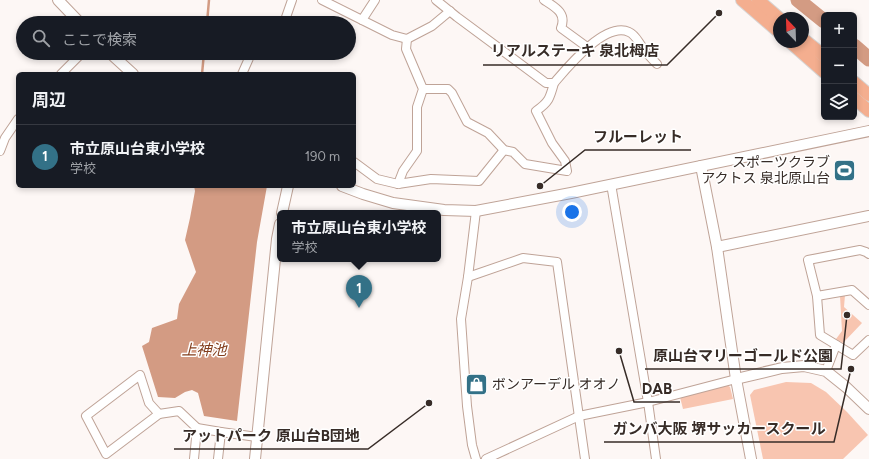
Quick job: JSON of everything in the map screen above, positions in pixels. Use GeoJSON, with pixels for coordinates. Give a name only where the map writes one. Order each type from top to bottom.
{"type":"FeatureCollection","features":[{"type":"Feature","properties":{"kind":"main road"},"geometry":{"type":"LineString","coordinates":[[742,0],[773,27]]}},
{"type":"Feature","properties":{"kind":"main road"},"geometry":{"type":"LineString","coordinates":[[758,0],[773,13]]}},
{"type":"Feature","properties":{"kind":"main road"},"geometry":{"type":"LineString","coordinates":[[809,43],[821,53]]}},
{"type":"Feature","properties":{"kind":"main road"},"geometry":{"type":"LineString","coordinates":[[797,48],[821,69]]}},
{"type":"Feature","properties":{"kind":"main road"},"geometry":{"type":"LineString","coordinates":[[856,84],[869,95]]}},
{"type":"Feature","properties":{"kind":"main road"},"geometry":{"type":"LineString","coordinates":[[857,101],[869,111]]}},
{"type":"Feature","properties":{"kind":"street"},"geometry":{"type":"LineString","coordinates":[[58,0],[73,16]]}},
{"type":"Feature","properties":{"kind":"street"},"geometry":{"type":"LineString","coordinates":[[286,16],[292,0]]}},
{"type":"Feature","properties":{"kind":"street"},"geometry":{"type":"LineString","coordinates":[[322,0],[354,16]]}},
{"type":"Feature","properties":{"kind":"street"},"geometry":{"type":"LineString","coordinates":[[362,20],[375,0]]}},
{"type":"Feature","properties":{"kind":"street"},"geometry":{"type":"LineString","coordinates":[[436,0],[546,83],[554,83]]}},
{"type":"Feature","properties":{"kind":"street"},"geometry":{"type":"LineString","coordinates":[[544,0],[558,9],[562,15],[563,23],[561,28],[587,47]]}},
{"type":"Feature","properties":{"kind":"street"},"geometry":{"type":"LineString","coordinates":[[356,17],[392,35],[407,39],[432,26],[450,11]]}},
{"type":"Feature","properties":{"kind":"street"},"geometry":{"type":"LineString","coordinates":[[423,89],[448,89],[452,93],[467,122],[488,133],[504,150],[513,152],[525,164],[567,171],[565,161],[552,142],[536,111],[550,98],[554,83],[567,67],[587,47],[601,37],[621,30],[636,37],[643,48],[657,64]]}},
{"type":"Feature","properties":{"kind":"street"},"geometry":{"type":"LineString","coordinates":[[398,184],[403,171],[417,151],[417,107],[423,89],[406,49],[407,39]]}},
{"type":"Feature","properties":{"kind":"street"},"geometry":{"type":"LineString","coordinates":[[63,72],[75,60]]}},
{"type":"Feature","properties":{"kind":"street"},"geometry":{"type":"LineString","coordinates":[[118,60],[131,72]]}},
{"type":"Feature","properties":{"kind":"street"},"geometry":{"type":"LineString","coordinates":[[243,72],[248,60]]}},
{"type":"Feature","properties":{"kind":"street"},"geometry":{"type":"LineString","coordinates":[[0,151],[5,138],[16,122]]}},
{"type":"Feature","properties":{"kind":"street"},"geometry":{"type":"LineString","coordinates":[[347,188],[394,203],[444,210],[476,211],[869,131]]}},
{"type":"Feature","properties":{"kind":"street"},"geometry":{"type":"LineString","coordinates":[[356,164],[377,180],[398,184],[431,180],[479,181],[504,150]]}},
{"type":"Feature","properties":{"kind":"street"},"geometry":{"type":"LineString","coordinates":[[701,166],[717,247],[736,379],[751,459]]}},
{"type":"Feature","properties":{"kind":"street"},"geometry":{"type":"LineString","coordinates":[[611,184],[648,402],[656,459]]}},
{"type":"Feature","properties":{"kind":"street"},"geometry":{"type":"LineString","coordinates":[[283,210],[288,188]]}},
{"type":"Feature","properties":{"kind":"street"},"geometry":{"type":"LineString","coordinates":[[476,211],[461,319],[467,406],[472,445],[476,459]]}},
{"type":"Feature","properties":{"kind":"street"},"geometry":{"type":"LineString","coordinates":[[717,247],[869,216]]}},
{"type":"Feature","properties":{"kind":"street"},"geometry":{"type":"LineString","coordinates":[[255,459],[277,239]]}},
{"type":"Feature","properties":{"kind":"street"},"geometry":{"type":"LineString","coordinates":[[869,254],[860,250],[808,260],[817,296],[820,335],[853,355],[869,340]]}},
{"type":"Feature","properties":{"kind":"street"},"geometry":{"type":"LineString","coordinates":[[468,277],[523,258],[557,262],[585,459]]}},
{"type":"Feature","properties":{"kind":"street"},"geometry":{"type":"LineString","coordinates":[[817,296],[852,290],[869,306]]}},
{"type":"Feature","properties":{"kind":"street"},"geometry":{"type":"LineString","coordinates":[[826,371],[836,345]]}},
{"type":"Feature","properties":{"kind":"street"},"geometry":{"type":"LineString","coordinates":[[486,459],[579,416],[648,402],[782,368],[804,366],[826,371],[846,387],[869,409]]}},
{"type":"Feature","properties":{"kind":"street"},"geometry":{"type":"LineString","coordinates":[[159,414],[149,403],[140,375],[86,416],[106,454],[159,414],[179,411],[197,428],[257,438]]}},
{"type":"Feature","properties":{"kind":"street"},"geometry":{"type":"LineString","coordinates":[[194,459],[197,428]]}},
{"type":"Feature","properties":{"kind":"street"},"geometry":{"type":"LineString","coordinates":[[218,459],[221,432]]}},
{"type":"Feature","properties":{"kind":"shaded area"},"geometry":{"type":"Polygon","coordinates":[[[845,295],[844,307],[862,323],[843,343],[836,339],[842,331],[840,296],[845,295]]]}},
{"type":"Feature","properties":{"kind":"shaded area"},"geometry":{"type":"Polygon","coordinates":[[[786,382],[811,383],[826,392],[868,435],[843,459],[763,459],[750,395],[754,390],[786,382]]]}},
{"type":"Feature","properties":{"kind":"shaded area"},"geometry":{"type":"Polygon","coordinates":[[[727,385],[730,387],[733,399],[683,409],[680,397],[727,385]]]}},
{"type":"Feature","properties":{"kind":"water","name":"上神池"},"geometry":{"type":"Polygon","coordinates":[[[194,188],[267,188],[257,242],[237,421],[204,416],[198,393],[192,390],[175,398],[158,397],[142,346],[149,342],[152,328],[177,319],[179,304],[196,272],[185,240],[194,188]]]}},
{"type":"Feature","properties":{"kind":"waterway"},"geometry":{"type":"LineString","coordinates":[[208,16],[209,0]]}},
{"type":"Feature","properties":{"kind":"waterway"},"geometry":{"type":"LineString","coordinates":[[798,0],[821,19]]}},
{"type":"Feature","properties":{"kind":"waterway"},"geometry":{"type":"LineString","coordinates":[[856,48],[869,59]]}},
{"type":"Feature","properties":{"kind":"waterway"},"geometry":{"type":"LineString","coordinates":[[202,72],[203,60]]}},
{"type":"Feature","properties":{"kind":"place","name":"リアルステーキ 泉北栂店"},"geometry":{"type":"Point","coordinates":[719,13]}},
{"type":"Feature","properties":{"kind":"place","name":"スポーツクラブ アクトス 泉北原山台"},"geometry":{"type":"Point","coordinates":[845,170]}},
{"type":"Feature","properties":{"kind":"place","name":"フルーレット"},"geometry":{"type":"Point","coordinates":[540,186]}},
{"type":"Feature","properties":{"kind":"place","name":"市立原山台東小学校"},"geometry":{"type":"Point","coordinates":[359,308]}},
{"type":"Feature","properties":{"kind":"place","name":"原山台マリーゴールド公園"},"geometry":{"type":"Point","coordinates":[847,315]}},
{"type":"Feature","properties":{"kind":"place","name":"DAB"},"geometry":{"type":"Point","coordinates":[619,351]}},
{"type":"Feature","properties":{"kind":"place","name":"ガンバ大阪 堺サッカースクール"},"geometry":{"type":"Point","coordinates":[851,369]}},
{"type":"Feature","properties":{"kind":"place","name":"ボンアーデル オオノ"},"geometry":{"type":"Point","coordinates":[476,384]}},
{"type":"Feature","properties":{"kind":"place","name":"アットパーク 原山台B団地"},"geometry":{"type":"Point","coordinates":[429,403]}}]}
